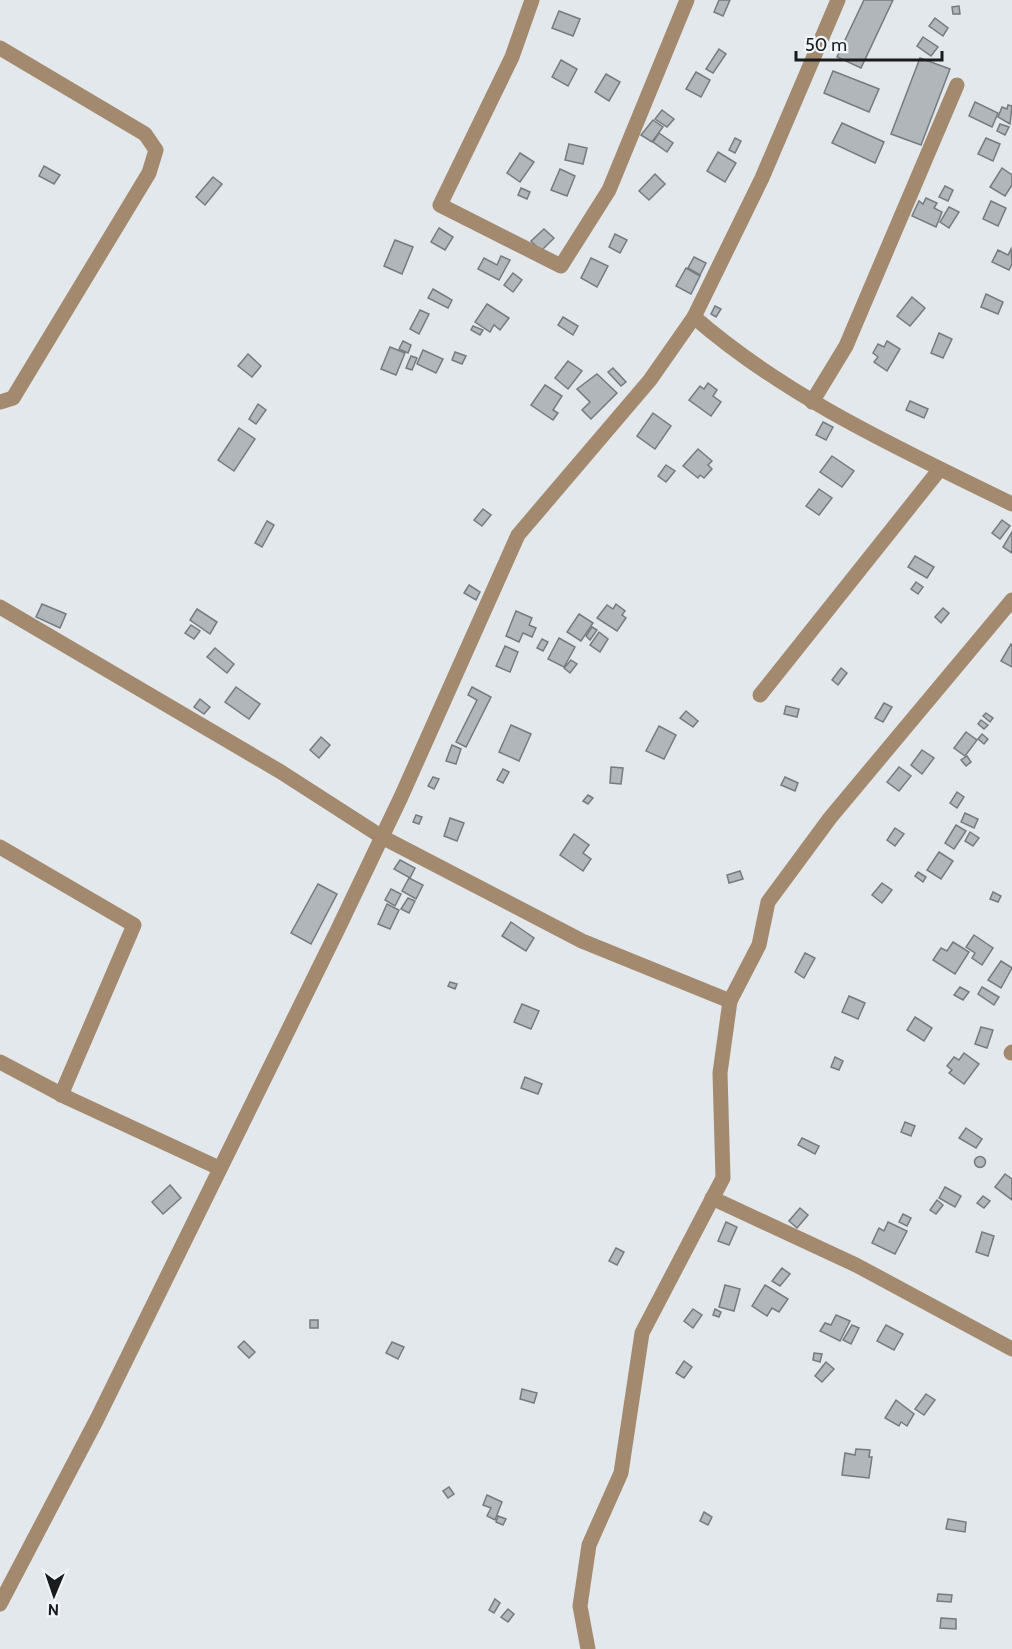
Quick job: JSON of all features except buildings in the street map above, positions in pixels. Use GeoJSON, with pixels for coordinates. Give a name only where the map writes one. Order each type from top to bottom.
{"type":"FeatureCollection","features":[{"type":"Feature","properties":{"kind":"street"},"geometry":{"type":"LineString","coordinates":[[532,0],[512,57],[440,205],[561,266],[609,190],[687,0]]}},
{"type":"Feature","properties":{"kind":"street"},"geometry":{"type":"LineString","coordinates":[[0,1604],[97,1419],[382,837],[518,535],[650,380],[694,317],[762,178],[838,0]]}},
{"type":"Feature","properties":{"kind":"street"},"geometry":{"type":"LineString","coordinates":[[0,48],[145,134],[156,150],[149,173],[13,398],[0,402]]}},
{"type":"Feature","properties":{"kind":"street"},"geometry":{"type":"LineString","coordinates":[[813,402],[846,346],[957,84]]}},
{"type":"Feature","properties":{"kind":"street"},"geometry":{"type":"LineString","coordinates":[[694,317],[716,336],[813,402],[1012,504]]}},
{"type":"Feature","properties":{"kind":"street"},"geometry":{"type":"LineString","coordinates":[[760,696],[940,469]]}},
{"type":"Feature","properties":{"kind":"street"},"geometry":{"type":"LineString","coordinates":[[588,1649],[580,1606],[589,1545],[621,1473],[642,1333],[723,1178],[720,1073],[730,1001],[759,945],[768,902],[830,819],[1012,600]]}},
{"type":"Feature","properties":{"kind":"street"},"geometry":{"type":"LineString","coordinates":[[0,607],[281,772],[382,837],[582,941],[730,1001]]}},
{"type":"Feature","properties":{"kind":"street"},"geometry":{"type":"LineString","coordinates":[[0,847],[134,925],[61,1095]]}},
{"type":"Feature","properties":{"kind":"street"},"geometry":{"type":"LineString","coordinates":[[0,1062],[61,1095],[219,1168]]}},
{"type":"Feature","properties":{"kind":"street"},"geometry":{"type":"LineString","coordinates":[[712,1198],[856,1265],[1012,1349]]}}]}
